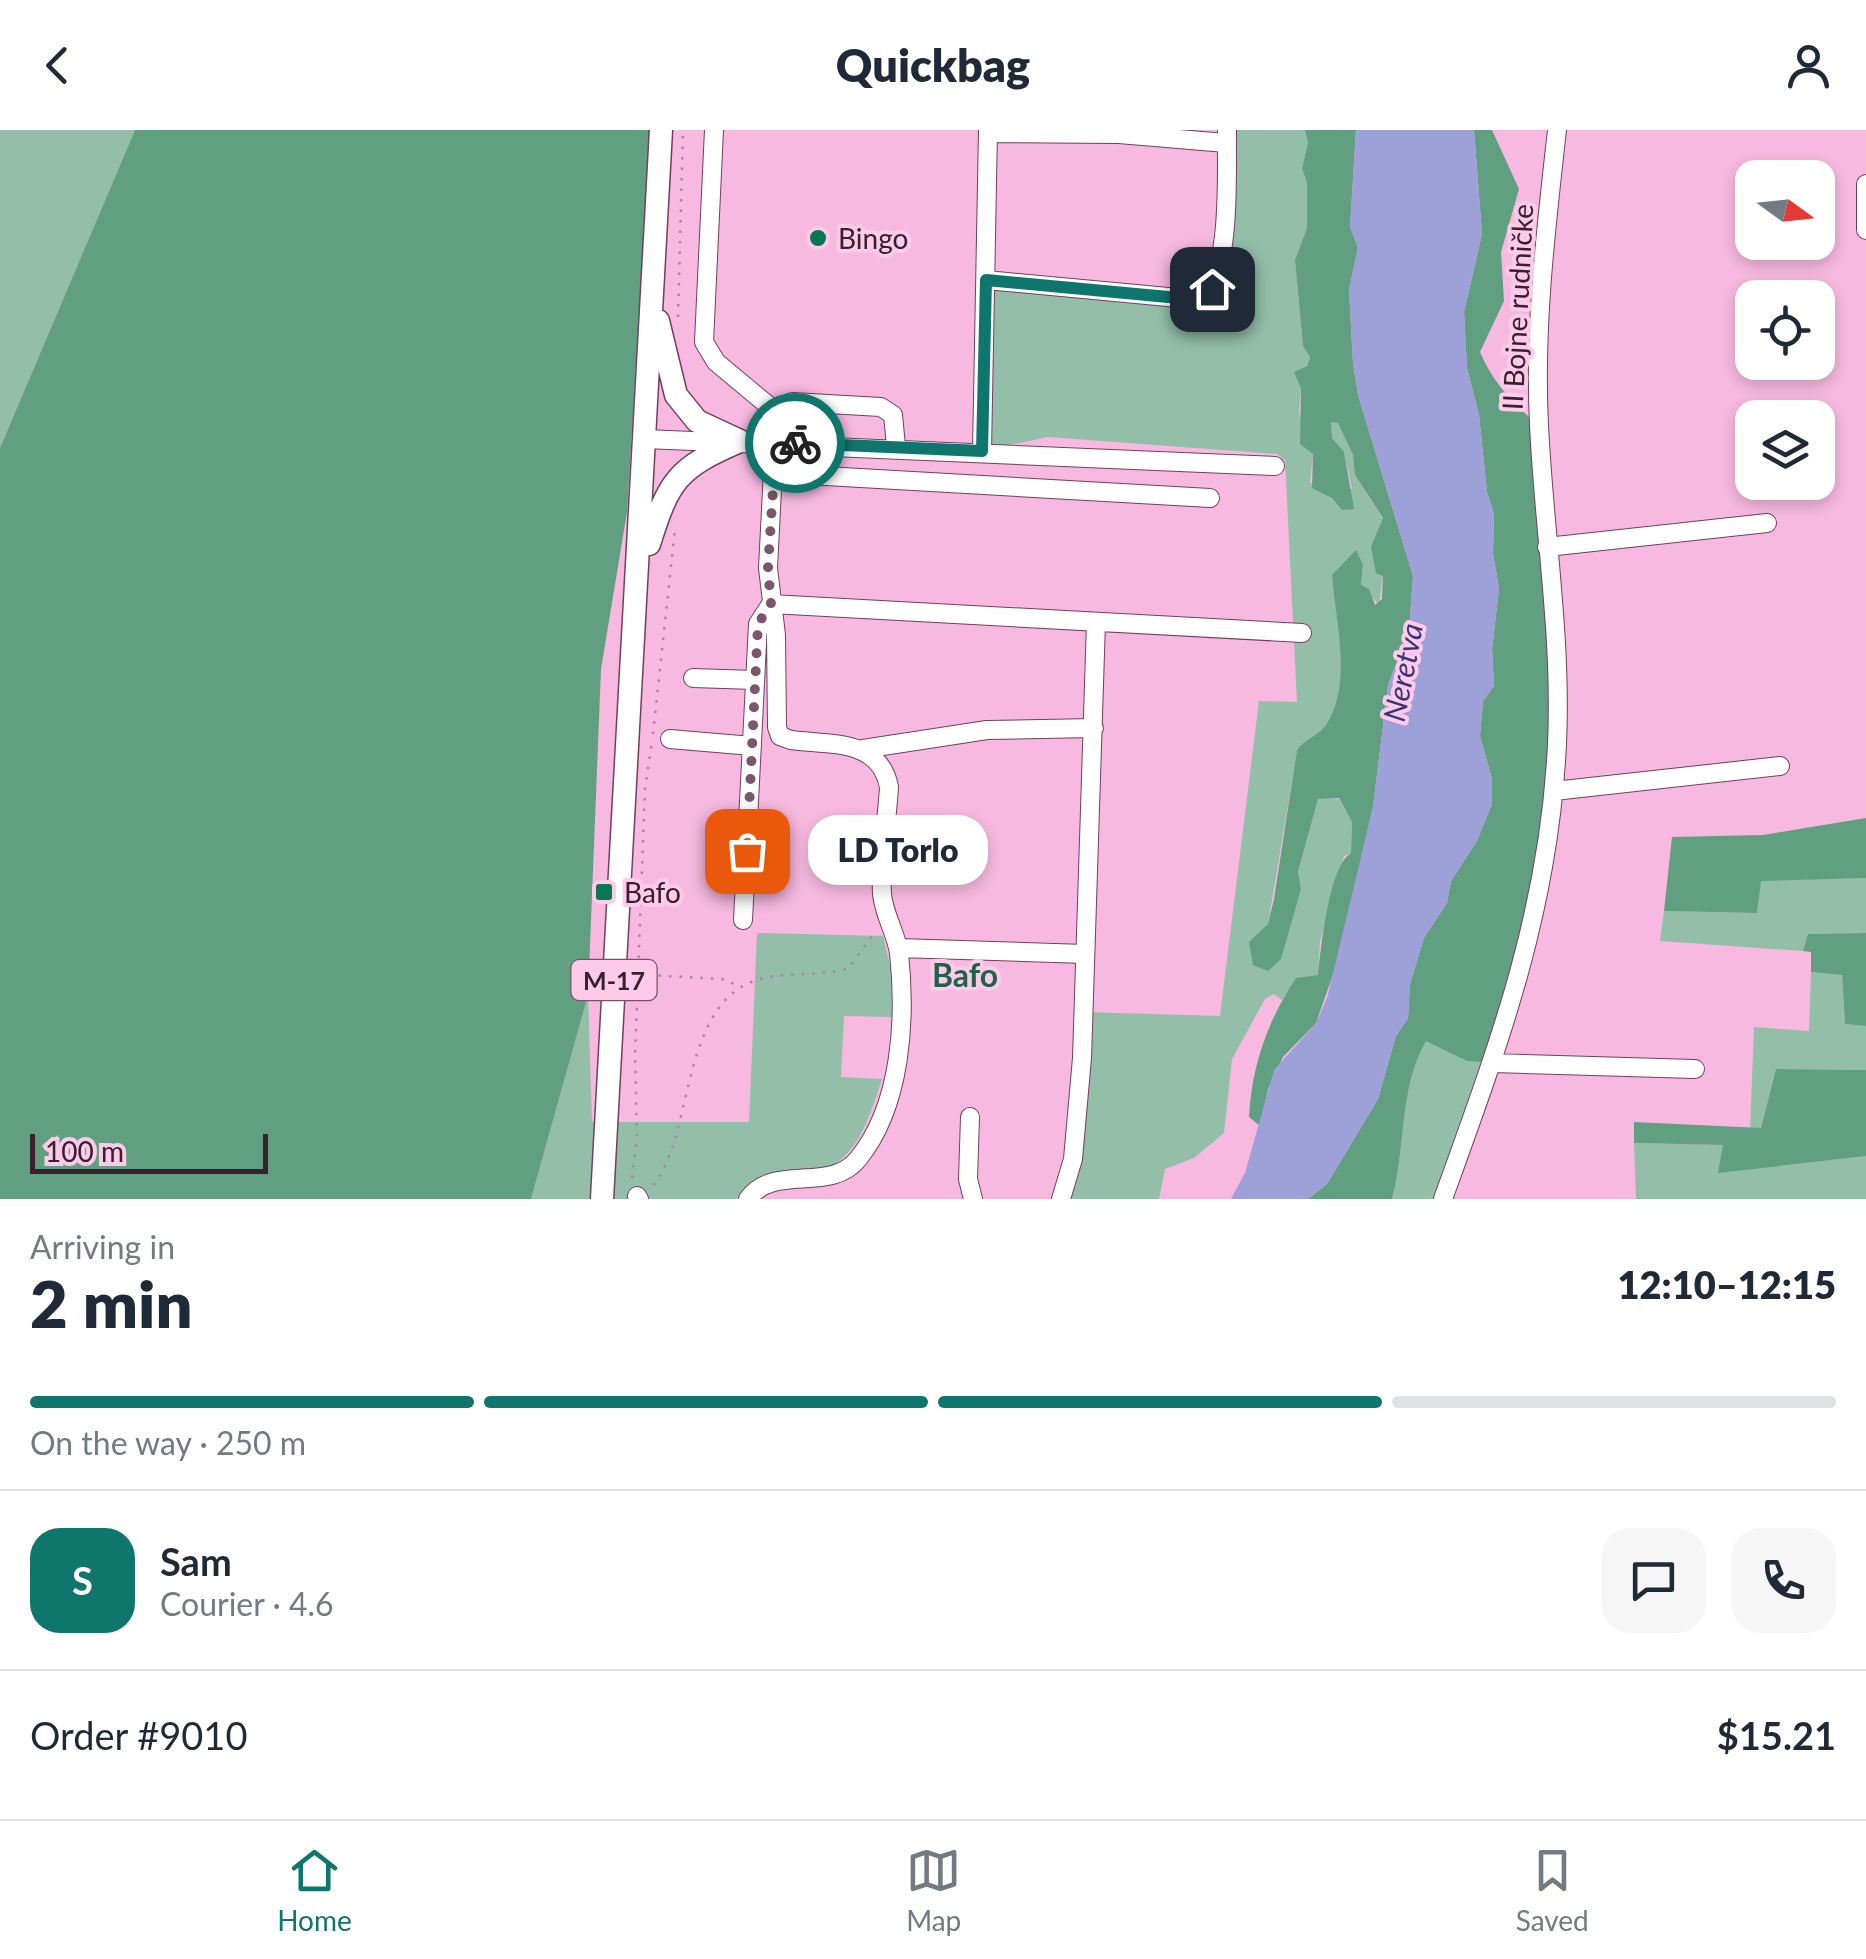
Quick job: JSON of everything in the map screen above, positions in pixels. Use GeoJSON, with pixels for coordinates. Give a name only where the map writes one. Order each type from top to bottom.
{"type":"FeatureCollection","features":[{"type":"Feature","properties":{"kind":"main road","name":"M-17"},"geometry":{"type":"LineString","coordinates":[[602,1199],[661,130]]}},
{"type":"Feature","properties":{"kind":"main road"},"geometry":{"type":"LineString","coordinates":[[653,308],[662,330],[668,373],[676,395],[697,421],[740,441]]}},
{"type":"Feature","properties":{"kind":"main road"},"geometry":{"type":"LineString","coordinates":[[638,580],[659,508],[675,479],[701,457],[740,441]]}},
{"type":"Feature","properties":{"kind":"street"},"geometry":{"type":"LineString","coordinates":[[714,130],[704,342],[716,362],[776,412]]}},
{"type":"Feature","properties":{"kind":"street","name":"II Bojne rudničke"},"geometry":{"type":"LineString","coordinates":[[1443,1199],[1523,973],[1543,882],[1554,791],[1558,677],[1537,344],[1557,130]]}},
{"type":"Feature","properties":{"kind":"street"},"geometry":{"type":"LineString","coordinates":[[982,451],[988,132],[1227,136],[1218,262],[1212,289],[1200,300],[986,280]]}},
{"type":"Feature","properties":{"kind":"street"},"geometry":{"type":"LineString","coordinates":[[1866,184],[1866,230]]}},
{"type":"Feature","properties":{"kind":"street"},"geometry":{"type":"LineString","coordinates":[[776,412],[792,402],[881,407],[893,415],[896,446]]}},
{"type":"Feature","properties":{"kind":"street"},"geometry":{"type":"LineString","coordinates":[[776,412],[768,568],[777,660],[774,708],[780,736],[862,749],[986,730],[1094,728]]}},
{"type":"Feature","properties":{"kind":"street"},"geometry":{"type":"LineString","coordinates":[[645,438],[896,446],[1276,466]]}},
{"type":"Feature","properties":{"kind":"street"},"geometry":{"type":"LineString","coordinates":[[773,473],[1210,498]]}},
{"type":"Feature","properties":{"kind":"street"},"geometry":{"type":"LineString","coordinates":[[1547,547],[1767,523]]}},
{"type":"Feature","properties":{"kind":"street"},"geometry":{"type":"LineString","coordinates":[[771,604],[1302,633]]}},
{"type":"Feature","properties":{"kind":"street"},"geometry":{"type":"LineString","coordinates":[[743,920],[758,624],[771,604]]}},
{"type":"Feature","properties":{"kind":"street"},"geometry":{"type":"LineString","coordinates":[[1061,1199],[1077,1124],[1096,622]]}},
{"type":"Feature","properties":{"kind":"street"},"geometry":{"type":"LineString","coordinates":[[693,678],[755,680]]}},
{"type":"Feature","properties":{"kind":"street"},"geometry":{"type":"LineString","coordinates":[[670,739],[752,746]]}},
{"type":"Feature","properties":{"kind":"street"},"geometry":{"type":"LineString","coordinates":[[748,1199],[760,1186],[842,1172],[856,1162],[881,1116],[896,1060],[901,1006],[898,948],[882,893],[888,787],[880,760],[862,749]]}},
{"type":"Feature","properties":{"kind":"street"},"geometry":{"type":"LineString","coordinates":[[1554,791],[1780,766]]}},
{"type":"Feature","properties":{"kind":"street"},"geometry":{"type":"LineString","coordinates":[[898,948],[1085,954]]}},
{"type":"Feature","properties":{"kind":"street"},"geometry":{"type":"LineString","coordinates":[[1493,1063],[1695,1069]]}},
{"type":"Feature","properties":{"kind":"street"},"geometry":{"type":"LineString","coordinates":[[970,1117],[968,1179],[972,1199]]}},
{"type":"Feature","properties":{"kind":"path"},"geometry":{"type":"LineString","coordinates":[[678,323],[683,130]]}},
{"type":"Feature","properties":{"kind":"path"},"geometry":{"type":"LineString","coordinates":[[635,1195],[635,1055],[646,788],[676,520]]}},
{"type":"Feature","properties":{"kind":"path"},"geometry":{"type":"LineString","coordinates":[[648,974],[722,979],[740,987],[849,968],[886,917]]}},
{"type":"Feature","properties":{"kind":"path"},"geometry":{"type":"LineString","coordinates":[[635,1195],[657,1181],[664,1169],[700,1049],[740,987]]}},
{"type":"Feature","properties":{"kind":"green space"},"geometry":{"type":"Polygon","coordinates":[[[0,130],[135,130],[0,448],[0,130]]]}},
{"type":"Feature","properties":{"kind":"green space"},"geometry":{"type":"Polygon","coordinates":[[[135,130],[650,130],[627,512],[601,669],[588,995],[531,1199],[0,1199],[0,448],[135,130]]]}},
{"type":"Feature","properties":{"kind":"green space"},"geometry":{"type":"Polygon","coordinates":[[[1227,130],[1305,130],[1308,143],[1302,168],[1307,183],[1307,228],[1295,260],[1303,346],[1310,357],[1307,366],[1294,372],[1301,389],[1299,412],[1313,454],[1310,483],[1352,489],[1344,452],[1332,438],[1331,421],[1338,422],[1353,455],[1355,475],[1383,519],[1378,533],[1383,575],[1379,605],[1361,586],[1363,565],[1332,575],[1340,655],[1338,697],[1322,730],[1297,751],[1268,924],[1295,908],[1301,889],[1298,873],[1318,798],[1339,799],[1352,822],[1351,853],[1344,856],[1320,942],[1318,975],[1296,979],[1282,1000],[1274,994],[1265,999],[1232,1059],[1224,1133],[1194,1158],[1165,1169],[1159,1199],[1061,1199],[1084,1012],[1220,1016],[1259,701],[1297,702],[1285,460],[1277,454],[1048,437],[982,451],[986,280],[1200,299],[1212,289],[1227,130]]]}},
{"type":"Feature","properties":{"kind":"green space"},"geometry":{"type":"Polygon","coordinates":[[[1305,130],[1356,130],[1350,227],[1358,247],[1349,290],[1353,363],[1358,395],[1413,576],[1409,630],[1388,685],[1373,807],[1336,966],[1316,1023],[1283,1057],[1268,1089],[1260,1126],[1249,1117],[1263,1044],[1296,978],[1318,975],[1332,890],[1343,861],[1351,853],[1352,822],[1339,798],[1318,799],[1298,872],[1301,889],[1281,959],[1268,971],[1253,965],[1249,942],[1268,924],[1297,750],[1326,725],[1339,691],[1340,652],[1332,575],[1356,550],[1363,565],[1361,585],[1369,589],[1375,605],[1382,599],[1383,576],[1376,573],[1371,547],[1383,518],[1355,475],[1353,455],[1338,423],[1331,422],[1332,438],[1344,452],[1354,509],[1342,510],[1332,498],[1312,488],[1313,454],[1300,444],[1301,389],[1294,372],[1307,366],[1310,357],[1303,346],[1295,260],[1307,228],[1307,183],[1302,168],[1308,143],[1305,130]]]}},
{"type":"Feature","properties":{"kind":"green space"},"geometry":{"type":"Polygon","coordinates":[[[1474,130],[1492,130],[1519,189],[1501,252],[1504,301],[1480,352],[1505,392],[1539,425],[1554,791],[1493,1063],[1467,1061],[1426,1041],[1411,1078],[1392,1199],[1308,1199],[1327,1184],[1378,1099],[1396,1036],[1408,1018],[1410,984],[1424,938],[1447,903],[1451,881],[1477,841],[1492,804],[1492,779],[1480,736],[1483,701],[1494,686],[1492,649],[1499,589],[1493,553],[1494,514],[1487,492],[1479,415],[1467,368],[1464,312],[1482,234],[1474,130]]]}},
{"type":"Feature","properties":{"kind":"green space"},"geometry":{"type":"Polygon","coordinates":[[[1866,818],[1866,878],[1761,881],[1757,913],[1664,911],[1672,837],[1763,835],[1866,818]]]}},
{"type":"Feature","properties":{"kind":"green space"},"geometry":{"type":"Polygon","coordinates":[[[1866,878],[1866,933],[1808,934],[1803,951],[1660,941],[1664,911],[1757,913],[1760,880],[1866,878]]]}},
{"type":"Feature","properties":{"kind":"green space"},"geometry":{"type":"Polygon","coordinates":[[[757,933],[883,936],[891,969],[892,1017],[844,1016],[841,1077],[882,1079],[867,1121],[852,1147],[830,1167],[816,1173],[760,1177],[736,1199],[531,1199],[588,995],[592,1122],[749,1122],[757,933]]]}},
{"type":"Feature","properties":{"kind":"green space"},"geometry":{"type":"Polygon","coordinates":[[[1866,933],[1866,1026],[1845,1024],[1842,975],[1811,972],[1811,952],[1803,951],[1808,934],[1866,933]]]}},
{"type":"Feature","properties":{"kind":"green space"},"geometry":{"type":"Polygon","coordinates":[[[1811,972],[1842,975],[1845,1024],[1866,1026],[1866,1070],[1776,1069],[1761,1128],[1750,1130],[1754,1027],[1809,1031],[1811,972]]]}},
{"type":"Feature","properties":{"kind":"green space"},"geometry":{"type":"Polygon","coordinates":[[[1426,1040],[1467,1061],[1493,1063],[1443,1199],[1392,1199],[1411,1077],[1426,1040]]]}},
{"type":"Feature","properties":{"kind":"green space"},"geometry":{"type":"Polygon","coordinates":[[[1776,1069],[1866,1070],[1866,1156],[1718,1173],[1723,1145],[1634,1143],[1634,1122],[1761,1128],[1776,1069]]]}},
{"type":"Feature","properties":{"kind":"green space"},"geometry":{"type":"Polygon","coordinates":[[[1634,1143],[1724,1145],[1719,1172],[1866,1156],[1866,1199],[1636,1199],[1634,1143]]]}},
{"type":"Feature","properties":{"kind":"water","name":"Neretva"},"geometry":{"type":"Polygon","coordinates":[[[1356,130],[1474,130],[1482,234],[1464,312],[1467,368],[1479,415],[1487,492],[1494,514],[1493,553],[1499,589],[1492,649],[1494,686],[1483,701],[1480,736],[1492,779],[1492,804],[1477,841],[1451,881],[1447,903],[1424,938],[1410,984],[1408,1018],[1396,1036],[1378,1099],[1327,1184],[1308,1199],[1231,1199],[1245,1173],[1274,1070],[1316,1023],[1327,998],[1373,807],[1388,685],[1409,630],[1413,576],[1358,395],[1353,363],[1349,290],[1358,247],[1350,227],[1356,130]]]}},
{"type":"Feature","properties":{"kind":"way so far"},"geometry":{"type":"LineString","coordinates":[[747,851],[758,624],[771,604],[768,568],[776,442],[795,443]]}},
{"type":"Feature","properties":{"kind":"place","name":"Bingo"},"geometry":{"type":"Point","coordinates":[818,238]}},
{"type":"Feature","properties":{"kind":"place","name":"LD Torlo"},"geometry":{"type":"Point","coordinates":[747,851]}},
{"type":"Feature","properties":{"kind":"place","name":"Bafo"},"geometry":{"type":"Point","coordinates":[604,892]}},
{"type":"Feature","properties":{"kind":"district","name":"Bafo"},"geometry":{"type":"Point","coordinates":[965,974]}},
{"type":"Feature","properties":{"kind":"route"},"geometry":{"type":"LineString","coordinates":[[795,443],[982,451],[986,280],[1200,300],[1212,289]]}}]}
